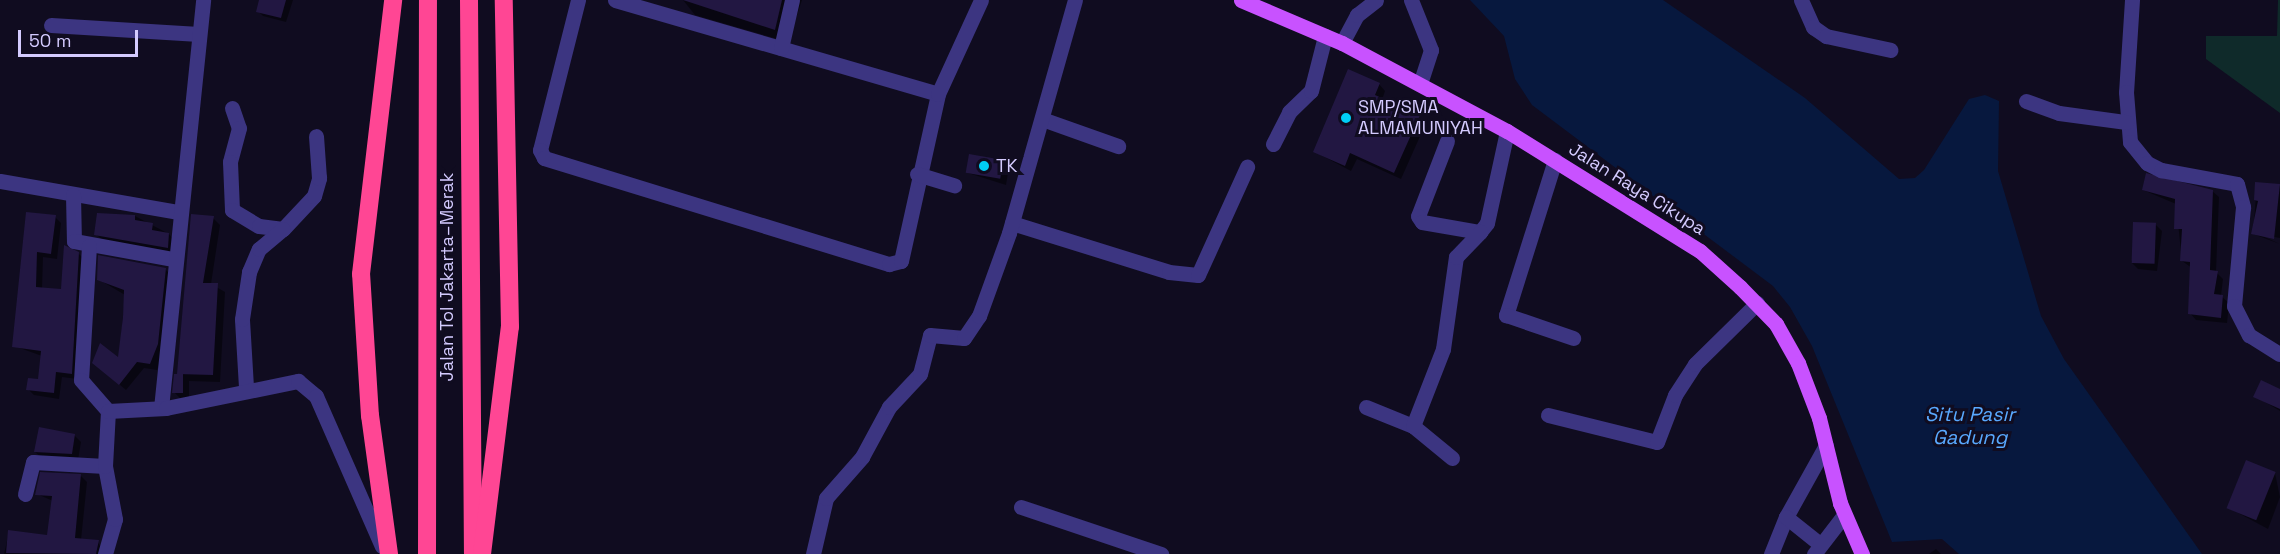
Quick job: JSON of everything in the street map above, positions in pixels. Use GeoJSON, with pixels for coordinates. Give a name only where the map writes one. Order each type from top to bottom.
{"type":"FeatureCollection","features":[{"type":"Feature","properties":{"kind":"highway"},"geometry":{"type":"LineString","coordinates":[[387,554],[370,416],[360,274],[393,0]]}},
{"type":"Feature","properties":{"kind":"highway","name":"Jalan Tol Jakarta–Merak"},"geometry":{"type":"LineString","coordinates":[[427,554],[428,0]]}},
{"type":"Feature","properties":{"kind":"highway","name":"Jalan Tol Jakarta–Merak"},"geometry":{"type":"LineString","coordinates":[[469,0],[473,554]]}},
{"type":"Feature","properties":{"kind":"highway"},"geometry":{"type":"LineString","coordinates":[[482,554],[510,327],[504,0]]}},
{"type":"Feature","properties":{"kind":"main road","name":"Jalan Raya Cikupa"},"geometry":{"type":"LineString","coordinates":[[1241,0],[1342,43],[1420,83],[1507,131],[1700,251],[1757,303],[1792,351],[1826,445],[1844,515],[1862,554]]}},
{"type":"Feature","properties":{"kind":"street"},"geometry":{"type":"LineString","coordinates":[[164,408],[177,212],[203,0]]}},
{"type":"Feature","properties":{"kind":"street"},"geometry":{"type":"LineString","coordinates":[[578,0],[540,150],[552,163],[658,189],[895,265],[901,261],[917,174],[938,94],[981,0]]}},
{"type":"Feature","properties":{"kind":"street"},"geometry":{"type":"LineString","coordinates":[[615,0],[670,6],[781,48],[938,94]]}},
{"type":"Feature","properties":{"kind":"street"},"geometry":{"type":"LineString","coordinates":[[781,48],[792,0]]}},
{"type":"Feature","properties":{"kind":"street"},"geometry":{"type":"LineString","coordinates":[[813,554],[826,498],[862,457],[889,407],[920,374],[930,335],[970,334],[1012,223],[1075,0]]}},
{"type":"Feature","properties":{"kind":"street"},"geometry":{"type":"LineString","coordinates":[[1342,43],[1357,15],[1376,0]]}},
{"type":"Feature","properties":{"kind":"street"},"geometry":{"type":"LineString","coordinates":[[1801,0],[1813,27],[1826,36],[1891,50]]}},
{"type":"Feature","properties":{"kind":"street"},"geometry":{"type":"LineString","coordinates":[[2132,0],[2126,122],[2130,142],[2147,164],[2224,178],[2242,192],[2234,306],[2249,335],[2280,354]]}},
{"type":"Feature","properties":{"kind":"street"},"geometry":{"type":"LineString","coordinates":[[1411,2],[1427,30],[1431,50],[1420,83]]}},
{"type":"Feature","properties":{"kind":"street"},"geometry":{"type":"LineString","coordinates":[[51,25],[198,34]]}},
{"type":"Feature","properties":{"kind":"street"},"geometry":{"type":"LineString","coordinates":[[1273,144],[1289,112],[1311,91],[1325,36]]}},
{"type":"Feature","properties":{"kind":"street"},"geometry":{"type":"LineString","coordinates":[[2026,101],[2059,113],[2126,122]]}},
{"type":"Feature","properties":{"kind":"street"},"geometry":{"type":"LineString","coordinates":[[232,108],[239,128],[230,162],[232,210],[259,226],[284,229]]}},
{"type":"Feature","properties":{"kind":"street"},"geometry":{"type":"LineString","coordinates":[[1042,119],[1118,146]]}},
{"type":"Feature","properties":{"kind":"street"},"geometry":{"type":"LineString","coordinates":[[1413,426],[1443,349],[1456,257],[1487,223],[1507,131]]}},
{"type":"Feature","properties":{"kind":"street"},"geometry":{"type":"LineString","coordinates":[[246,387],[242,319],[249,272],[259,249],[284,229],[318,188],[316,136]]}},
{"type":"Feature","properties":{"kind":"street"},"geometry":{"type":"LineString","coordinates":[[1447,141],[1418,216],[1422,222],[1480,232]]}},
{"type":"Feature","properties":{"kind":"street"},"geometry":{"type":"LineString","coordinates":[[1555,160],[1506,315],[1573,338]]}},
{"type":"Feature","properties":{"kind":"street"},"geometry":{"type":"LineString","coordinates":[[1012,223],[1169,272],[1198,275],[1247,167]]}},
{"type":"Feature","properties":{"kind":"street"},"geometry":{"type":"LineString","coordinates":[[917,174],[954,185]]}},
{"type":"Feature","properties":{"kind":"street"},"geometry":{"type":"LineString","coordinates":[[0,182],[177,212]]}},
{"type":"Feature","properties":{"kind":"street"},"geometry":{"type":"LineString","coordinates":[[73,195],[71,236],[89,246],[173,259]]}},
{"type":"Feature","properties":{"kind":"street"},"geometry":{"type":"LineString","coordinates":[[89,246],[81,380],[108,411],[105,466],[115,519],[105,554]]}},
{"type":"Feature","properties":{"kind":"street"},"geometry":{"type":"LineString","coordinates":[[1548,415],[1657,442],[1674,395],[1695,364],[1757,303]]}},
{"type":"Feature","properties":{"kind":"street"},"geometry":{"type":"LineString","coordinates":[[108,411],[164,408],[246,387],[298,381],[316,396],[387,554]]}},
{"type":"Feature","properties":{"kind":"street"},"geometry":{"type":"LineString","coordinates":[[1366,407],[1413,426],[1452,458]]}},
{"type":"Feature","properties":{"kind":"street"},"geometry":{"type":"LineString","coordinates":[[1771,554],[1786,517],[1826,445]]}},
{"type":"Feature","properties":{"kind":"street"},"geometry":{"type":"LineString","coordinates":[[25,494],[33,462],[105,466]]}},
{"type":"Feature","properties":{"kind":"street"},"geometry":{"type":"LineString","coordinates":[[1020,507],[1161,554]]}},
{"type":"Feature","properties":{"kind":"street"},"geometry":{"type":"LineString","coordinates":[[1786,517],[1817,549],[1844,515]]}},
{"type":"Feature","properties":{"kind":"green space"},"geometry":{"type":"Polygon","coordinates":[[[2278,0],[2280,0],[2280,113],[2206,59],[2206,36],[2277,36],[2278,0]]]}},
{"type":"Feature","properties":{"kind":"water","name":"Situ Pasir Gadung"},"geometry":{"type":"Polygon","coordinates":[[[1470,0],[1663,0],[1805,98],[1899,179],[1915,178],[1924,170],[1969,99],[1985,95],[1999,101],[1998,171],[2041,316],[2064,359],[2202,554],[1959,554],[1942,539],[1892,542],[1812,346],[1790,307],[1773,286],[1532,105],[1515,79],[1504,36],[1470,0]]]}},
{"type":"Feature","properties":{"kind":"building"},"geometry":{"type":"Polygon","coordinates":[[[259,0],[286,0],[281,18],[256,12],[259,0]]]}},
{"type":"Feature","properties":{"kind":"building"},"geometry":{"type":"Polygon","coordinates":[[[683,0],[782,0],[775,30],[683,0]]]}},
{"type":"Feature","properties":{"kind":"building"},"geometry":{"type":"Polygon","coordinates":[[[1348,69],[1380,83],[1375,95],[1420,115],[1394,173],[1350,153],[1345,166],[1313,152],[1348,69]]]}},
{"type":"Feature","properties":{"kind":"building","name":"TK"},"geometry":{"type":"Polygon","coordinates":[[[969,154],[1003,160],[1000,179],[966,173],[969,154]]]}},
{"type":"Feature","properties":{"kind":"building"},"geometry":{"type":"Polygon","coordinates":[[[2146,173],[2213,190],[2210,270],[2218,271],[2214,294],[2223,295],[2221,318],[2188,314],[2190,262],[2180,261],[2182,229],[2174,229],[2175,199],[2142,190],[2146,173]]]}},
{"type":"Feature","properties":{"kind":"building"},"geometry":{"type":"Polygon","coordinates":[[[2255,182],[2280,184],[2274,239],[2251,234],[2258,201],[2254,200],[2255,182]]]}},
{"type":"Feature","properties":{"kind":"building"},"geometry":{"type":"Polygon","coordinates":[[[26,212],[56,215],[51,254],[37,252],[36,287],[61,289],[64,245],[79,252],[72,374],[56,372],[54,393],[26,390],[28,378],[38,379],[41,351],[12,347],[26,212]]]}},
{"type":"Feature","properties":{"kind":"building"},"geometry":{"type":"Polygon","coordinates":[[[97,213],[135,215],[135,220],[153,223],[152,230],[169,233],[168,248],[94,235],[97,213]]]}},
{"type":"Feature","properties":{"kind":"building"},"geometry":{"type":"Polygon","coordinates":[[[191,214],[214,216],[203,283],[218,283],[213,375],[177,374],[191,214]]]}},
{"type":"Feature","properties":{"kind":"building"},"geometry":{"type":"Polygon","coordinates":[[[2133,222],[2156,223],[2155,264],[2132,263],[2133,222]]]}},
{"type":"Feature","properties":{"kind":"building"},"geometry":{"type":"Polygon","coordinates":[[[98,255],[166,268],[158,344],[150,364],[137,362],[119,385],[92,363],[100,343],[118,357],[123,317],[124,290],[97,280],[98,255]]]}},
{"type":"Feature","properties":{"kind":"building"},"geometry":{"type":"Polygon","coordinates":[[[174,374],[183,374],[183,393],[172,393],[174,374]]]}},
{"type":"Feature","properties":{"kind":"building"},"geometry":{"type":"Polygon","coordinates":[[[2261,380],[2280,389],[2280,409],[2253,397],[2261,380]]]}},
{"type":"Feature","properties":{"kind":"building"},"geometry":{"type":"Polygon","coordinates":[[[39,427],[75,434],[72,454],[34,452],[39,427]]]}},
{"type":"Feature","properties":{"kind":"building"},"geometry":{"type":"Polygon","coordinates":[[[2246,460],[2276,472],[2256,520],[2227,508],[2246,460]]]}},
{"type":"Feature","properties":{"kind":"building"},"geometry":{"type":"Polygon","coordinates":[[[40,472],[81,474],[75,538],[99,540],[96,554],[6,553],[8,530],[47,535],[52,496],[35,495],[40,472]]]}},
{"type":"Feature","properties":{"kind":"place","name":"SMP/SMA ALMAMUNIYAH"},"geometry":{"type":"Point","coordinates":[1346,118]}},
{"type":"Feature","properties":{"kind":"place","name":"TK"},"geometry":{"type":"Point","coordinates":[984,166]}}]}
